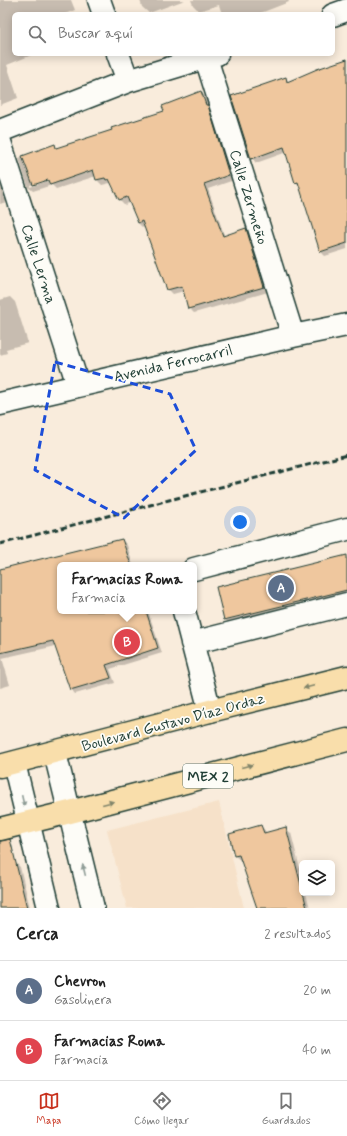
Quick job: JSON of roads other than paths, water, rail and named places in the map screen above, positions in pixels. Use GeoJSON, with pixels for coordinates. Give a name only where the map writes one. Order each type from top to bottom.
{"type":"FeatureCollection","features":[{"type":"Feature","properties":{"kind":"main road","name":"Boulevard Gustavo Díaz Ordaz"},"geometry":{"type":"LineString","coordinates":[[7,765],[210,711],[347,677]]}},
{"type":"Feature","properties":{"kind":"main road","name":"MEX 2"},"geometry":{"type":"LineString","coordinates":[[0,829],[347,740]]}},
{"type":"Feature","properties":{"kind":"street"},"geometry":{"type":"LineString","coordinates":[[99,0],[103,12]]}},
{"type":"Feature","properties":{"kind":"street"},"geometry":{"type":"LineString","coordinates":[[335,14],[347,10]]}},
{"type":"Feature","properties":{"kind":"street"},"geometry":{"type":"LineString","coordinates":[[119,56],[128,81]]}},
{"type":"Feature","properties":{"kind":"street"},"geometry":{"type":"LineString","coordinates":[[0,131],[128,81],[212,56]]}},
{"type":"Feature","properties":{"kind":"street","name":"Calle Zermeño"},"geometry":{"type":"LineString","coordinates":[[212,56],[293,336]]}},
{"type":"Feature","properties":{"kind":"street","name":"Calle Lerma"},"geometry":{"type":"LineString","coordinates":[[0,142],[78,385]]}},
{"type":"Feature","properties":{"kind":"street","name":"Avenida Ferrocarril"},"geometry":{"type":"LineString","coordinates":[[0,404],[293,336],[347,325]]}},
{"type":"Feature","properties":{"kind":"street"},"geometry":{"type":"LineString","coordinates":[[197,568],[347,529]]}},
{"type":"Feature","properties":{"kind":"street"},"geometry":{"type":"LineString","coordinates":[[192,643],[347,604]]}},
{"type":"Feature","properties":{"kind":"street"},"geometry":{"type":"LineString","coordinates":[[185,614],[210,711]]}},
{"type":"Feature","properties":{"kind":"street"},"geometry":{"type":"LineString","coordinates":[[55,753],[93,908]]}},
{"type":"Feature","properties":{"kind":"street"},"geometry":{"type":"LineString","coordinates":[[7,765],[28,823],[49,908]]}},
{"type":"Feature","properties":{"kind":"railway"},"geometry":{"type":"LineString","coordinates":[[0,544],[347,455]]}},
{"type":"Feature","properties":{"kind":"place","name":"Chevron"},"geometry":{"type":"Point","coordinates":[281,588]}},
{"type":"Feature","properties":{"kind":"place","name":"Farmacias Roma"},"geometry":{"type":"Point","coordinates":[127,642]}}]}
